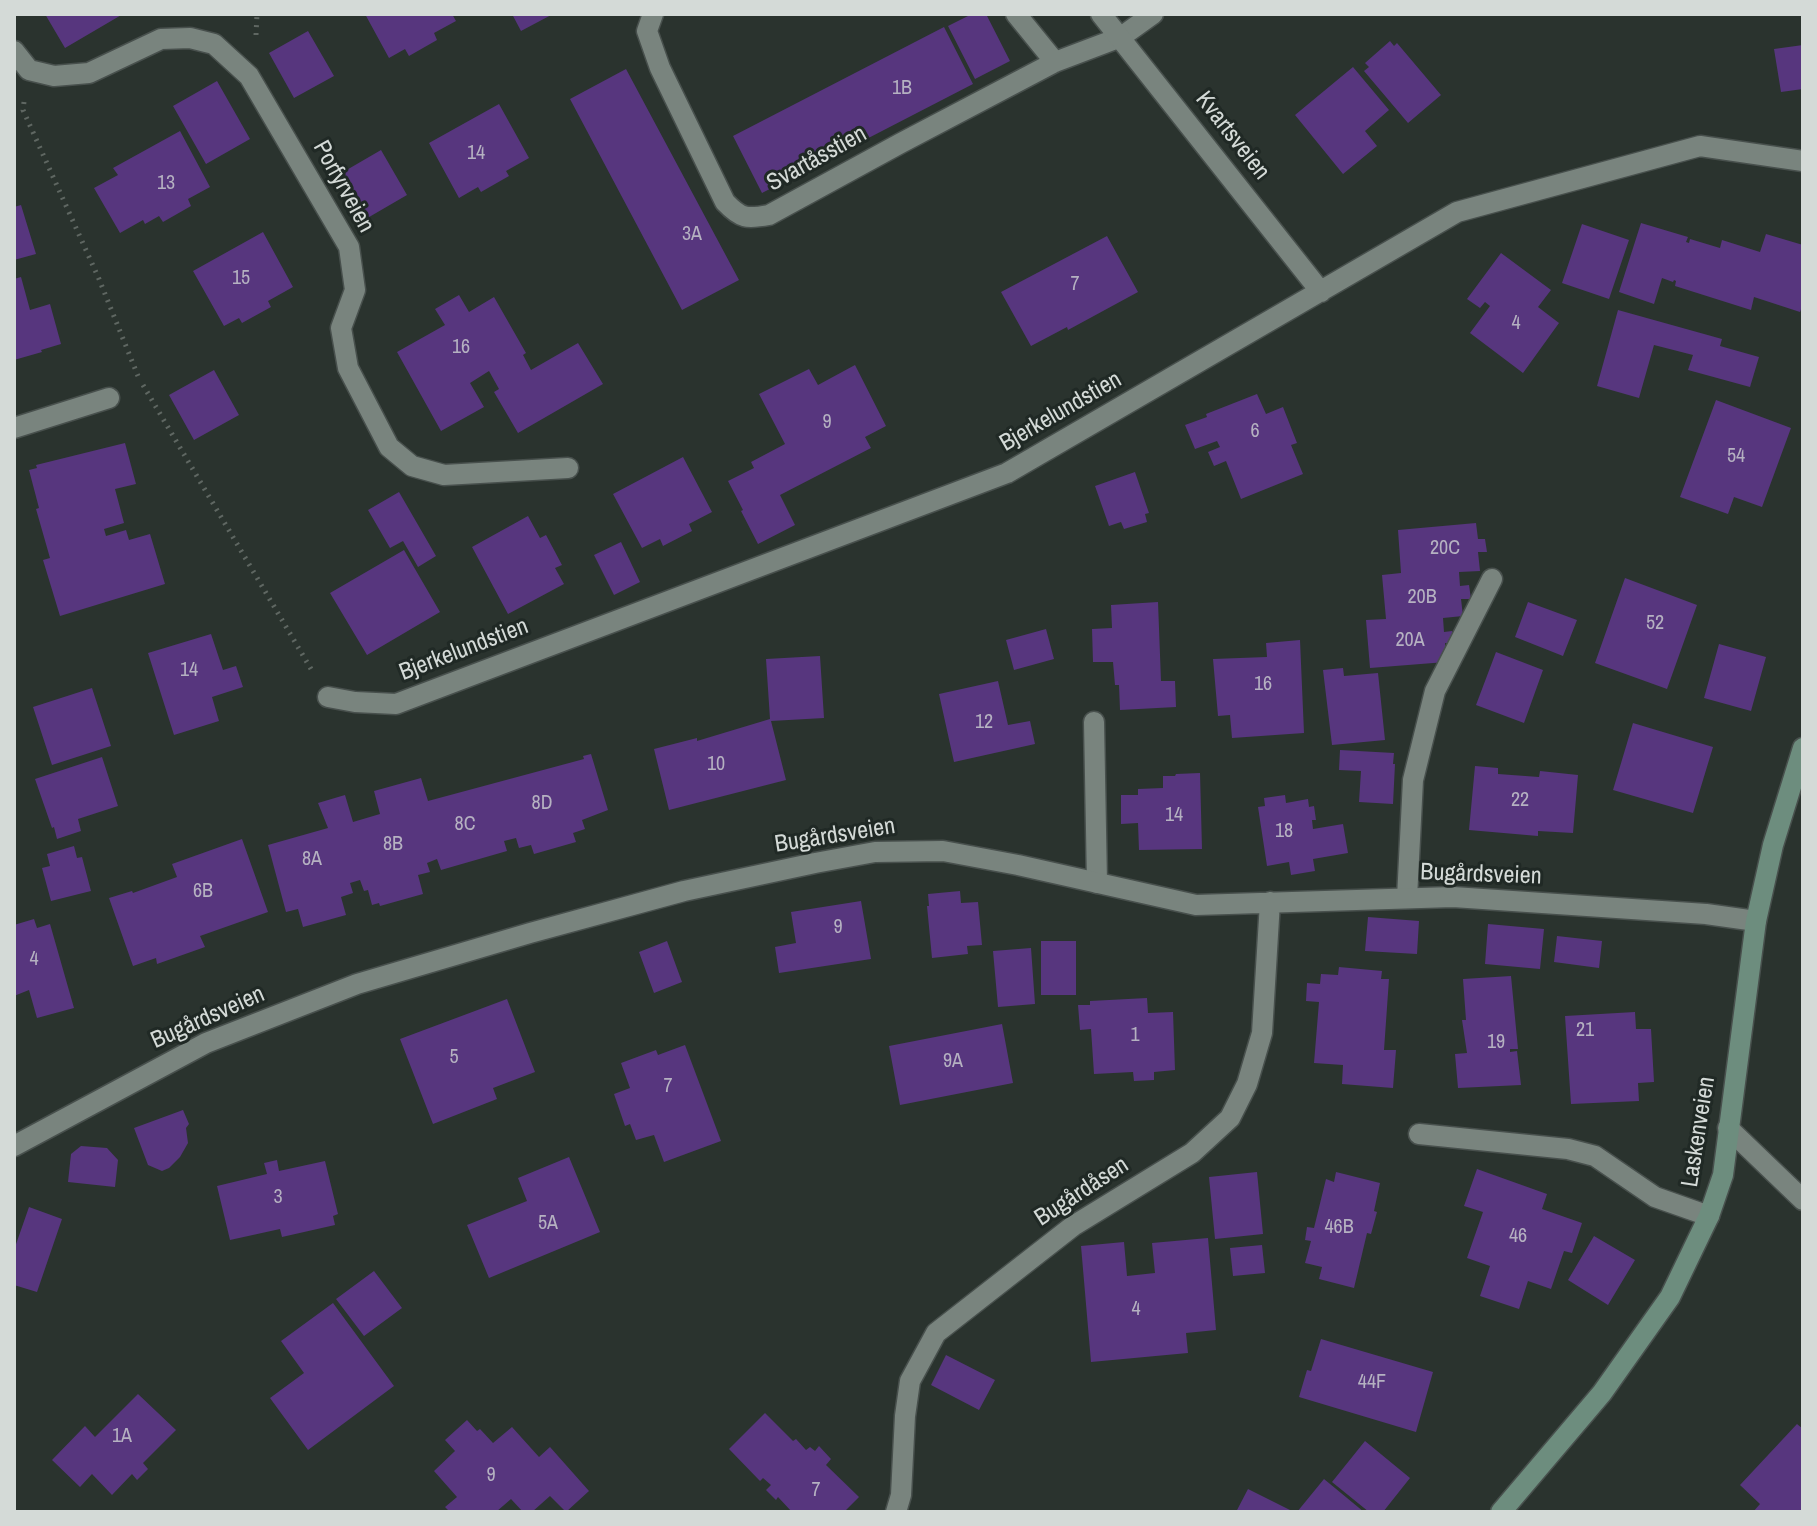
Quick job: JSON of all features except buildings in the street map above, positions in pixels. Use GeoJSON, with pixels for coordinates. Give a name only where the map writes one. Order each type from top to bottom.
{"type":"FeatureCollection","features":[{"type":"Feature","properties":{"kind":"street","name":"Svartåsstien"},"geometry":{"type":"LineString","coordinates":[[653,14],[647,31],[660,68],[725,202],[738,215],[753,218],[769,215],[1055,62],[1121,37],[1153,14]]}},
{"type":"Feature","properties":{"kind":"street"},"geometry":{"type":"LineString","coordinates":[[1016,14],[1055,62]]}},
{"type":"Feature","properties":{"kind":"street","name":"Kvartsveien"},"geometry":{"type":"LineString","coordinates":[[1101,14],[1321,292]]}},
{"type":"Feature","properties":{"kind":"street","name":"Porfyrveien"},"geometry":{"type":"LineString","coordinates":[[29,70],[54,76],[89,73],[161,39],[190,38],[214,44],[249,76],[349,247],[355,290],[341,328],[348,368],[389,447],[412,466],[444,475],[568,468]]}},
{"type":"Feature","properties":{"kind":"street"},"geometry":{"type":"LineString","coordinates":[[14,51],[29,70]]}},
{"type":"Feature","properties":{"kind":"street","name":"Bjerkelundstien"},"geometry":{"type":"LineString","coordinates":[[328,697],[396,704],[1007,473],[1457,212],[1700,146],[1803,161]]}},
{"type":"Feature","properties":{"kind":"street"},"geometry":{"type":"LineString","coordinates":[[14,428],[109,398]]}},
{"type":"Feature","properties":{"kind":"street"},"geometry":{"type":"LineString","coordinates":[[1407,898],[1413,780],[1435,691],[1492,579]]}},
{"type":"Feature","properties":{"kind":"street"},"geometry":{"type":"LineString","coordinates":[[1094,722],[1097,883]]}},
{"type":"Feature","properties":{"kind":"street","name":"Laskenveien"},"geometry":{"type":"LineString","coordinates":[[1501,1512],[1602,1393],[1670,1297],[1709,1216],[1723,1175],[1756,921],[1773,845],[1803,748]]}},
{"type":"Feature","properties":{"kind":"street","name":"Bugårdsveien"},"geometry":{"type":"LineString","coordinates":[[14,1146],[206,1043],[357,984],[684,891],[875,852],[943,851],[1196,905],[1469,898],[1706,914],[1756,921]]}},
{"type":"Feature","properties":{"kind":"street","name":"Bugårdåsen"},"geometry":{"type":"LineString","coordinates":[[896,1512],[901,1495],[910,1381],[936,1333],[1073,1226],[1192,1153],[1230,1118],[1247,1084],[1262,1033],[1270,902]]}},
{"type":"Feature","properties":{"kind":"street"},"geometry":{"type":"LineString","coordinates":[[1728,1128],[1803,1200]]}},
{"type":"Feature","properties":{"kind":"street"},"geometry":{"type":"LineString","coordinates":[[1419,1134],[1568,1149],[1595,1156],[1655,1197],[1709,1216]]}},
{"type":"Feature","properties":{"kind":"path"},"geometry":{"type":"LineString","coordinates":[[29,70],[23,110],[99,279],[137,375],[328,697]]}}]}
